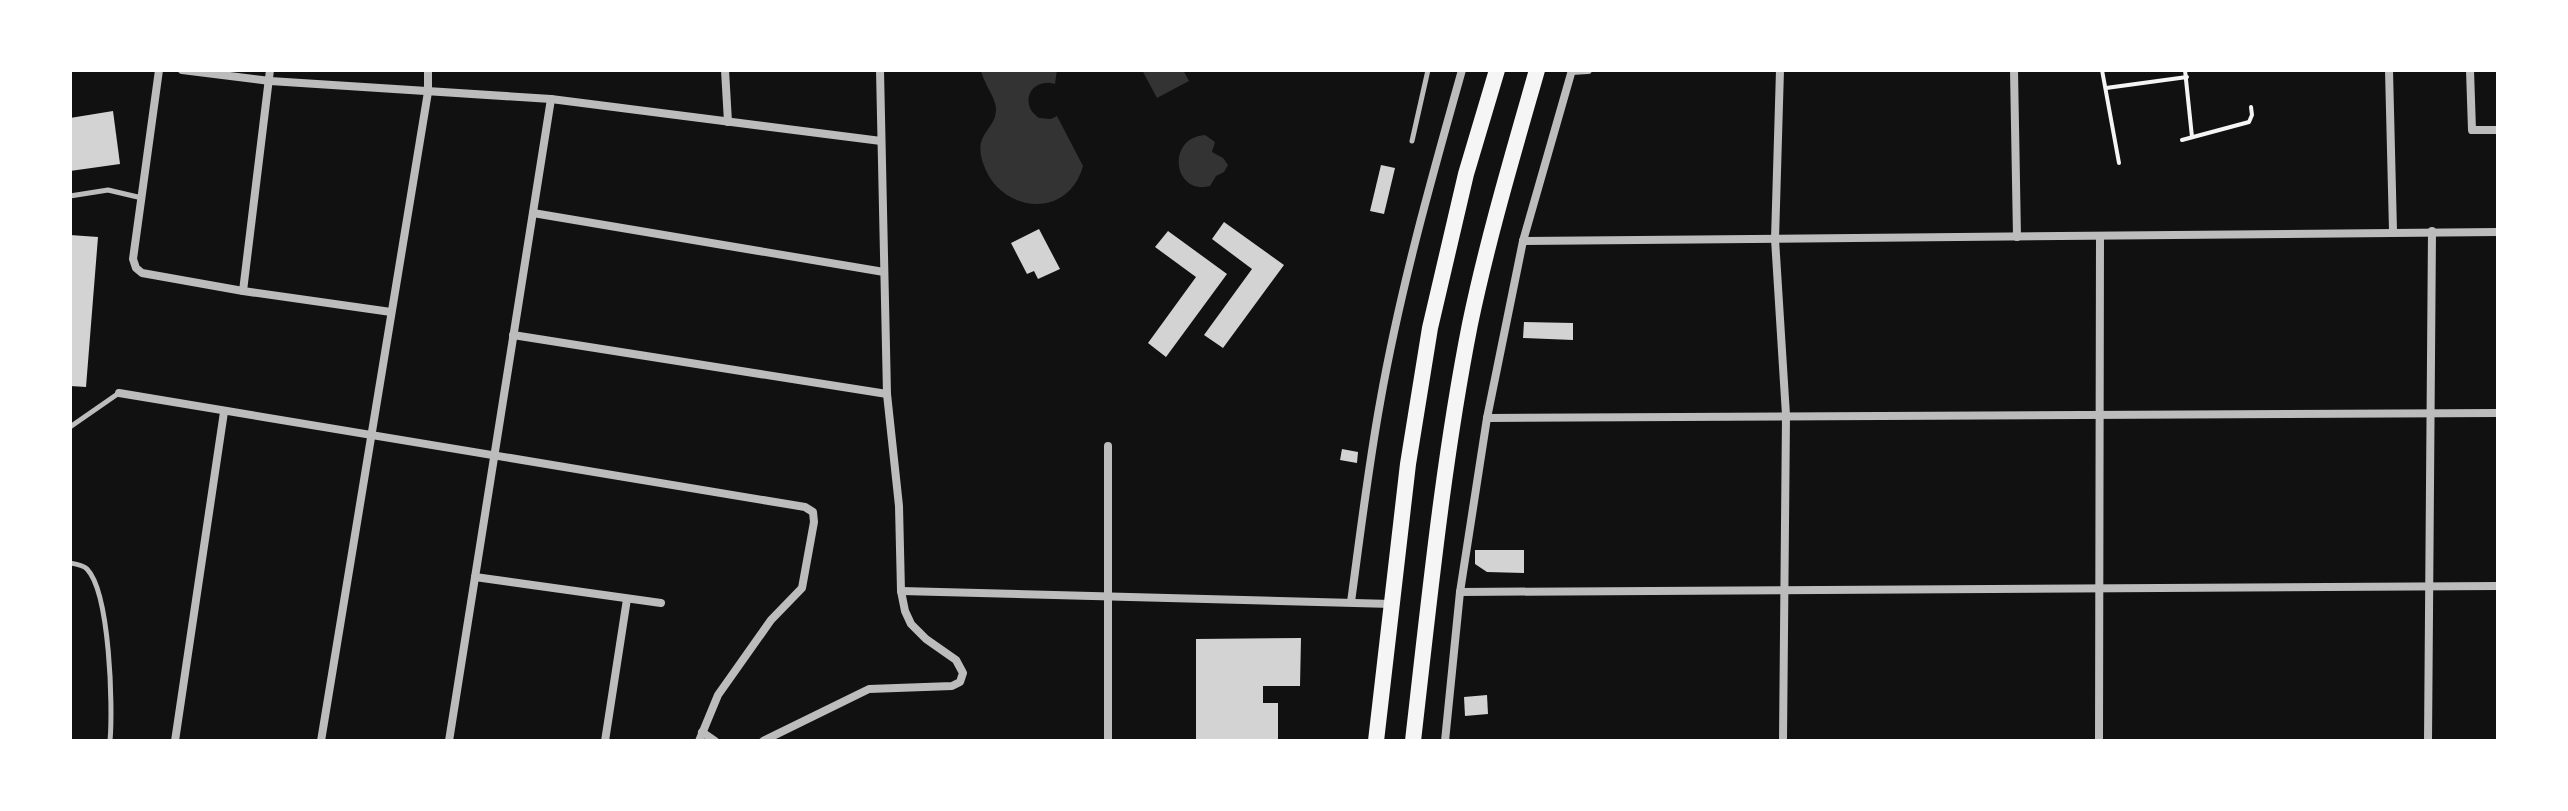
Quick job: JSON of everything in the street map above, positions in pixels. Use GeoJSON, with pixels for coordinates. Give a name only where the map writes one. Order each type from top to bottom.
{"type":"FeatureCollection","features":[{"type":"Feature","properties":{"kind":"highway"},"geometry":{"type":"LineString","coordinates":[[1376,741],[1408,464],[1430,328],[1466,174],[1497,70]]}},
{"type":"Feature","properties":{"kind":"highway"},"geometry":{"type":"LineString","coordinates":[[1413,741],[1430,592],[1470,324],[1491,232],[1537,70]]}},
{"type":"Feature","properties":{"kind":"street"},"geometry":{"type":"LineString","coordinates":[[159,70],[133,259],[136,268],[142,273],[243,291],[391,312]]}},
{"type":"Feature","properties":{"kind":"street"},"geometry":{"type":"LineString","coordinates":[[182,70],[270,81],[551,99],[881,141]]}},
{"type":"Feature","properties":{"kind":"street"},"geometry":{"type":"LineString","coordinates":[[243,291],[270,70]]}},
{"type":"Feature","properties":{"kind":"street"},"geometry":{"type":"LineString","coordinates":[[321,741],[428,92],[428,70]]}},
{"type":"Feature","properties":{"kind":"street"},"geometry":{"type":"LineString","coordinates":[[725,70],[728,122]]}},
{"type":"Feature","properties":{"kind":"street"},"geometry":{"type":"LineString","coordinates":[[763,741],[869,689],[952,686],[960,682],[963,673],[956,660],[911,624],[901,591],[899,506],[887,394],[880,70]]}},
{"type":"Feature","properties":{"kind":"street"},"geometry":{"type":"LineString","coordinates":[[1351,602],[1381,399],[1426,199],[1462,70]]}},
{"type":"Feature","properties":{"kind":"street"},"geometry":{"type":"LineString","coordinates":[[1445,741],[1460,592],[1487,418],[1523,241],[1572,70],[1588,70]]}},
{"type":"Feature","properties":{"kind":"street"},"geometry":{"type":"LineString","coordinates":[[1780,70],[1775,239],[1786,415],[1783,741]]}},
{"type":"Feature","properties":{"kind":"street"},"geometry":{"type":"LineString","coordinates":[[2014,70],[2017,237]]}},
{"type":"Feature","properties":{"kind":"street"},"geometry":{"type":"LineString","coordinates":[[2389,70],[2393,231]]}},
{"type":"Feature","properties":{"kind":"street"},"geometry":{"type":"LineString","coordinates":[[2470,70],[2472,130],[2498,130]]}},
{"type":"Feature","properties":{"kind":"street"},"geometry":{"type":"LineString","coordinates":[[449,741],[551,99]]}},
{"type":"Feature","properties":{"kind":"street"},"geometry":{"type":"LineString","coordinates":[[533,213],[884,272]]}},
{"type":"Feature","properties":{"kind":"street"},"geometry":{"type":"LineString","coordinates":[[2428,741],[2432,231]]}},
{"type":"Feature","properties":{"kind":"street"},"geometry":{"type":"LineString","coordinates":[[1523,241],[2498,232]]}},
{"type":"Feature","properties":{"kind":"street"},"geometry":{"type":"LineString","coordinates":[[2099,741],[2100,237]]}},
{"type":"Feature","properties":{"kind":"street"},"geometry":{"type":"LineString","coordinates":[[513,335],[887,394]]}},
{"type":"Feature","properties":{"kind":"street"},"geometry":{"type":"LineString","coordinates":[[119,393],[805,507],[813,512],[814,522],[802,588],[771,620],[718,695],[700,737],[715,741]]}},
{"type":"Feature","properties":{"kind":"street"},"geometry":{"type":"LineString","coordinates":[[175,741],[224,412]]}},
{"type":"Feature","properties":{"kind":"street"},"geometry":{"type":"LineString","coordinates":[[1487,418],[2498,413]]}},
{"type":"Feature","properties":{"kind":"street"},"geometry":{"type":"LineString","coordinates":[[1108,446],[1108,741]]}},
{"type":"Feature","properties":{"kind":"street"},"geometry":{"type":"LineString","coordinates":[[475,577],[661,603]]}},
{"type":"Feature","properties":{"kind":"street"},"geometry":{"type":"LineString","coordinates":[[1460,592],[2498,586]]}},
{"type":"Feature","properties":{"kind":"street"},"geometry":{"type":"LineString","coordinates":[[901,591],[1392,604]]}},
{"type":"Feature","properties":{"kind":"street"},"geometry":{"type":"LineString","coordinates":[[605,741],[627,599]]}},
{"type":"Feature","properties":{"kind":"lane"},"geometry":{"type":"LineString","coordinates":[[1412,141],[1428,70]]}},
{"type":"Feature","properties":{"kind":"lane"},"geometry":{"type":"LineString","coordinates":[[70,196],[108,190],[142,198]]}},
{"type":"Feature","properties":{"kind":"lane"},"geometry":{"type":"LineString","coordinates":[[70,427],[119,393]]}},
{"type":"Feature","properties":{"kind":"lane"},"geometry":{"type":"LineString","coordinates":[[70,563],[85,567],[96,582],[110,659],[110,741]]}},
{"type":"Feature","properties":{"kind":"path"},"geometry":{"type":"LineString","coordinates":[[2102,70],[2119,163]]}},
{"type":"Feature","properties":{"kind":"path"},"geometry":{"type":"LineString","coordinates":[[2185,70],[2192,137]]}},
{"type":"Feature","properties":{"kind":"path"},"geometry":{"type":"LineString","coordinates":[[2106,88],[2187,77]]}},
{"type":"Feature","properties":{"kind":"path"},"geometry":{"type":"LineString","coordinates":[[2182,140],[2249,122],[2251,107]]}},
{"type":"Feature","properties":{"kind":"shaded area"},"geometry":{"type":"Polygon","coordinates":[[[981,70],[1057,70],[1055,84],[1039,84],[1030,93],[1029,106],[1039,118],[1057,116],[1083,166],[1075,184],[1063,196],[1033,204],[1003,192],[991,180],[983,163],[981,145],[995,117],[996,106],[981,70]]]}},
{"type":"Feature","properties":{"kind":"shaded area"},"geometry":{"type":"Polygon","coordinates":[[[1142,70],[1183,70],[1189,81],[1157,98],[1142,70]]]}},
{"type":"Feature","properties":{"kind":"shaded area"},"geometry":{"type":"Polygon","coordinates":[[[1205,135],[1215,142],[1212,152],[1228,165],[1210,186],[1198,187],[1188,183],[1182,175],[1180,155],[1192,138],[1205,135]]]}},
{"type":"Feature","properties":{"kind":"building"},"geometry":{"type":"Polygon","coordinates":[[[113,111],[120,164],[70,171],[70,118],[113,111]]]}},
{"type":"Feature","properties":{"kind":"building"},"geometry":{"type":"Polygon","coordinates":[[[1381,165],[1395,168],[1384,214],[1370,211],[1381,165]]]}},
{"type":"Feature","properties":{"kind":"building"},"geometry":{"type":"Polygon","coordinates":[[[1224,222],[1284,265],[1223,348],[1204,335],[1252,269],[1212,239],[1224,222]]]}},
{"type":"Feature","properties":{"kind":"building"},"geometry":{"type":"Polygon","coordinates":[[[1039,229],[1060,269],[1038,279],[1034,271],[1027,274],[1011,243],[1039,229]]]}},
{"type":"Feature","properties":{"kind":"building"},"geometry":{"type":"Polygon","coordinates":[[[1168,231],[1227,274],[1166,357],[1148,343],[1196,277],[1155,247],[1168,231]]]}},
{"type":"Feature","properties":{"kind":"building"},"geometry":{"type":"Polygon","coordinates":[[[70,235],[98,237],[86,387],[70,386],[70,235]]]}},
{"type":"Feature","properties":{"kind":"building"},"geometry":{"type":"Polygon","coordinates":[[[1524,322],[1573,323],[1573,340],[1523,338],[1524,322]]]}},
{"type":"Feature","properties":{"kind":"building"},"geometry":{"type":"Polygon","coordinates":[[[1342,449],[1358,452],[1357,463],[1340,460],[1342,449]]]}},
{"type":"Feature","properties":{"kind":"building"},"geometry":{"type":"Polygon","coordinates":[[[1475,550],[1524,550],[1524,573],[1487,572],[1475,564],[1475,550]]]}},
{"type":"Feature","properties":{"kind":"building"},"geometry":{"type":"Polygon","coordinates":[[[1301,638],[1300,686],[1263,686],[1263,703],[1278,703],[1278,741],[1196,741],[1196,639],[1301,638]]]}},
{"type":"Feature","properties":{"kind":"building"},"geometry":{"type":"Polygon","coordinates":[[[1487,695],[1488,714],[1465,716],[1464,697],[1487,695]]]}}]}
